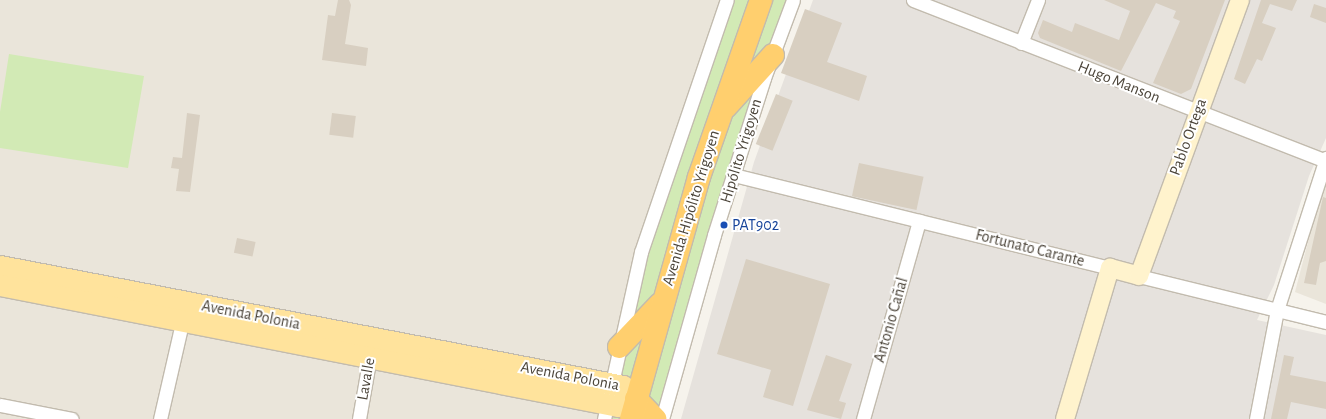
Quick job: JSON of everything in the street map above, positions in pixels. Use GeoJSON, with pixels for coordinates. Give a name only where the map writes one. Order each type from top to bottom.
{"type":"FeatureCollection","features":[{"type":"Feature","properties":{"kind":"highway","name":"Avenida Hipólito Yrigoyen"},"geometry":{"type":"LineString","coordinates":[[634,409],[663,302],[720,114],[761,0]]}},
{"type":"Feature","properties":{"kind":"highway"},"geometry":{"type":"LineString","coordinates":[[720,114],[773,55]]}},
{"type":"Feature","properties":{"kind":"highway"},"geometry":{"type":"LineString","coordinates":[[620,347],[663,302]]}},
{"type":"Feature","properties":{"kind":"highway"},"geometry":{"type":"LineString","coordinates":[[634,409],[655,419]]}},
{"type":"Feature","properties":{"kind":"main road","name":"Avenida Polonia"},"geometry":{"type":"LineString","coordinates":[[0,266],[184,312]]}},
{"type":"Feature","properties":{"kind":"main road","name":"Avenida Polonia"},"geometry":{"type":"LineString","coordinates":[[0,285],[184,312],[372,347],[612,384],[626,388],[634,409]]}},
{"type":"Feature","properties":{"kind":"main road","name":"Avenida Polonia"},"geometry":{"type":"LineString","coordinates":[[372,347],[606,411],[622,407],[634,409]]}},
{"type":"Feature","properties":{"kind":"street"},"geometry":{"type":"LineString","coordinates":[[606,411],[641,252],[727,0]]}},
{"type":"Feature","properties":{"kind":"street","name":"Hipólito Yrigoyen"},"geometry":{"type":"LineString","coordinates":[[662,419],[734,175],[773,55],[793,0]]}},
{"type":"Feature","properties":{"kind":"street","name":"Hugo Manson"},"geometry":{"type":"LineString","coordinates":[[913,0],[1197,112],[1326,160]]}},
{"type":"Feature","properties":{"kind":"street"},"geometry":{"type":"LineString","coordinates":[[1021,43],[1038,0]]}},
{"type":"Feature","properties":{"kind":"street","name":"Pablo Ortega"},"geometry":{"type":"LineString","coordinates":[[1138,276],[1197,112],[1240,0]]}},
{"type":"Feature","properties":{"kind":"street"},"geometry":{"type":"LineString","coordinates":[[1256,419],[1277,310],[1326,160]]}},
{"type":"Feature","properties":{"kind":"street","name":"Fortunato Carante"},"geometry":{"type":"LineString","coordinates":[[734,175],[1326,322]]}},
{"type":"Feature","properties":{"kind":"street","name":"Antonio Cañal"},"geometry":{"type":"LineString","coordinates":[[863,419],[919,221]]}},
{"type":"Feature","properties":{"kind":"street"},"geometry":{"type":"LineString","coordinates":[[1065,419],[1110,268]]}},
{"type":"Feature","properties":{"kind":"street"},"geometry":{"type":"LineString","coordinates":[[160,419],[184,312]]}},
{"type":"Feature","properties":{"kind":"street","name":"Lavalle"},"geometry":{"type":"LineString","coordinates":[[359,419],[372,347]]}},
{"type":"Feature","properties":{"kind":"street"},"geometry":{"type":"LineString","coordinates":[[0,405],[72,419]]}},
{"type":"Feature","properties":{"kind":"shaded area"},"geometry":{"type":"Polygon","coordinates":[[[0,0],[793,0],[662,419],[0,419],[0,0]]]}},
{"type":"Feature","properties":{"kind":"shaded area"},"geometry":{"type":"Polygon","coordinates":[[[813,0],[1326,0],[1326,138],[1309,176],[1274,285],[1257,320],[1326,335],[1326,419],[681,419],[754,162],[813,0]]]}},
{"type":"Feature","properties":{"kind":"shaded area"},"geometry":{"type":"Polygon","coordinates":[[[1326,173],[1326,304],[1295,292],[1326,173]]]}},
{"type":"Feature","properties":{"kind":"green space"},"geometry":{"type":"Polygon","coordinates":[[[727,0],[793,0],[662,419],[604,419],[641,252],[727,0]]]}},
{"type":"Feature","properties":{"kind":"green space"},"geometry":{"type":"Polygon","coordinates":[[[9,54],[144,76],[128,168],[0,148],[0,112],[9,54]]]}},
{"type":"Feature","properties":{"kind":"building"},"geometry":{"type":"Polygon","coordinates":[[[338,0],[349,0],[351,5],[345,44],[368,48],[366,66],[322,60],[328,15],[335,16],[338,0]]]}},
{"type":"Feature","properties":{"kind":"building"},"geometry":{"type":"Polygon","coordinates":[[[1104,0],[1225,0],[1191,89],[1181,94],[1153,83],[1180,21],[1173,18],[1176,11],[1156,3],[1121,71],[1040,38],[1038,33],[1043,20],[1072,32],[1075,23],[1119,40],[1130,11],[1104,0]]]}},
{"type":"Feature","properties":{"kind":"building"},"geometry":{"type":"Polygon","coordinates":[[[1261,0],[1297,0],[1292,11],[1270,4],[1262,23],[1276,28],[1262,61],[1257,59],[1245,84],[1234,79],[1261,0]]]}},
{"type":"Feature","properties":{"kind":"building"},"geometry":{"type":"Polygon","coordinates":[[[1314,4],[1326,8],[1326,23],[1310,17],[1314,4]]]}},
{"type":"Feature","properties":{"kind":"building"},"geometry":{"type":"Polygon","coordinates":[[[805,9],[842,23],[827,62],[867,76],[859,101],[781,73],[805,9]]]}},
{"type":"Feature","properties":{"kind":"building"},"geometry":{"type":"Polygon","coordinates":[[[776,94],[793,101],[772,151],[756,144],[776,94]]]}},
{"type":"Feature","properties":{"kind":"building"},"geometry":{"type":"Polygon","coordinates":[[[187,113],[200,115],[190,192],[176,191],[179,169],[171,168],[173,157],[182,158],[187,113]]]}},
{"type":"Feature","properties":{"kind":"building"},"geometry":{"type":"Polygon","coordinates":[[[332,113],[356,116],[353,138],[329,135],[332,113]]]}},
{"type":"Feature","properties":{"kind":"building"},"geometry":{"type":"Polygon","coordinates":[[[859,163],[924,177],[916,210],[852,196],[859,163]]]}},
{"type":"Feature","properties":{"kind":"building"},"geometry":{"type":"Polygon","coordinates":[[[1323,197],[1326,198],[1326,261],[1320,263],[1316,285],[1304,283],[1323,197]]]}},
{"type":"Feature","properties":{"kind":"building"},"geometry":{"type":"Polygon","coordinates":[[[237,238],[256,242],[252,257],[234,253],[237,238]]]}},
{"type":"Feature","properties":{"kind":"building"},"geometry":{"type":"Polygon","coordinates":[[[746,259],[830,284],[793,406],[763,397],[771,370],[717,354],[746,259]]]}},
{"type":"Feature","properties":{"kind":"building"},"geometry":{"type":"Polygon","coordinates":[[[826,355],[852,364],[839,401],[846,403],[841,419],[807,410],[826,355]]]}},
{"type":"Feature","properties":{"kind":"building"},"geometry":{"type":"Polygon","coordinates":[[[1284,355],[1294,357],[1290,375],[1326,382],[1326,409],[1291,402],[1287,419],[1271,419],[1284,355]]]}},
{"type":"Feature","properties":{"kind":"place","name":"PAT902"},"geometry":{"type":"Point","coordinates":[724,225]}}]}
